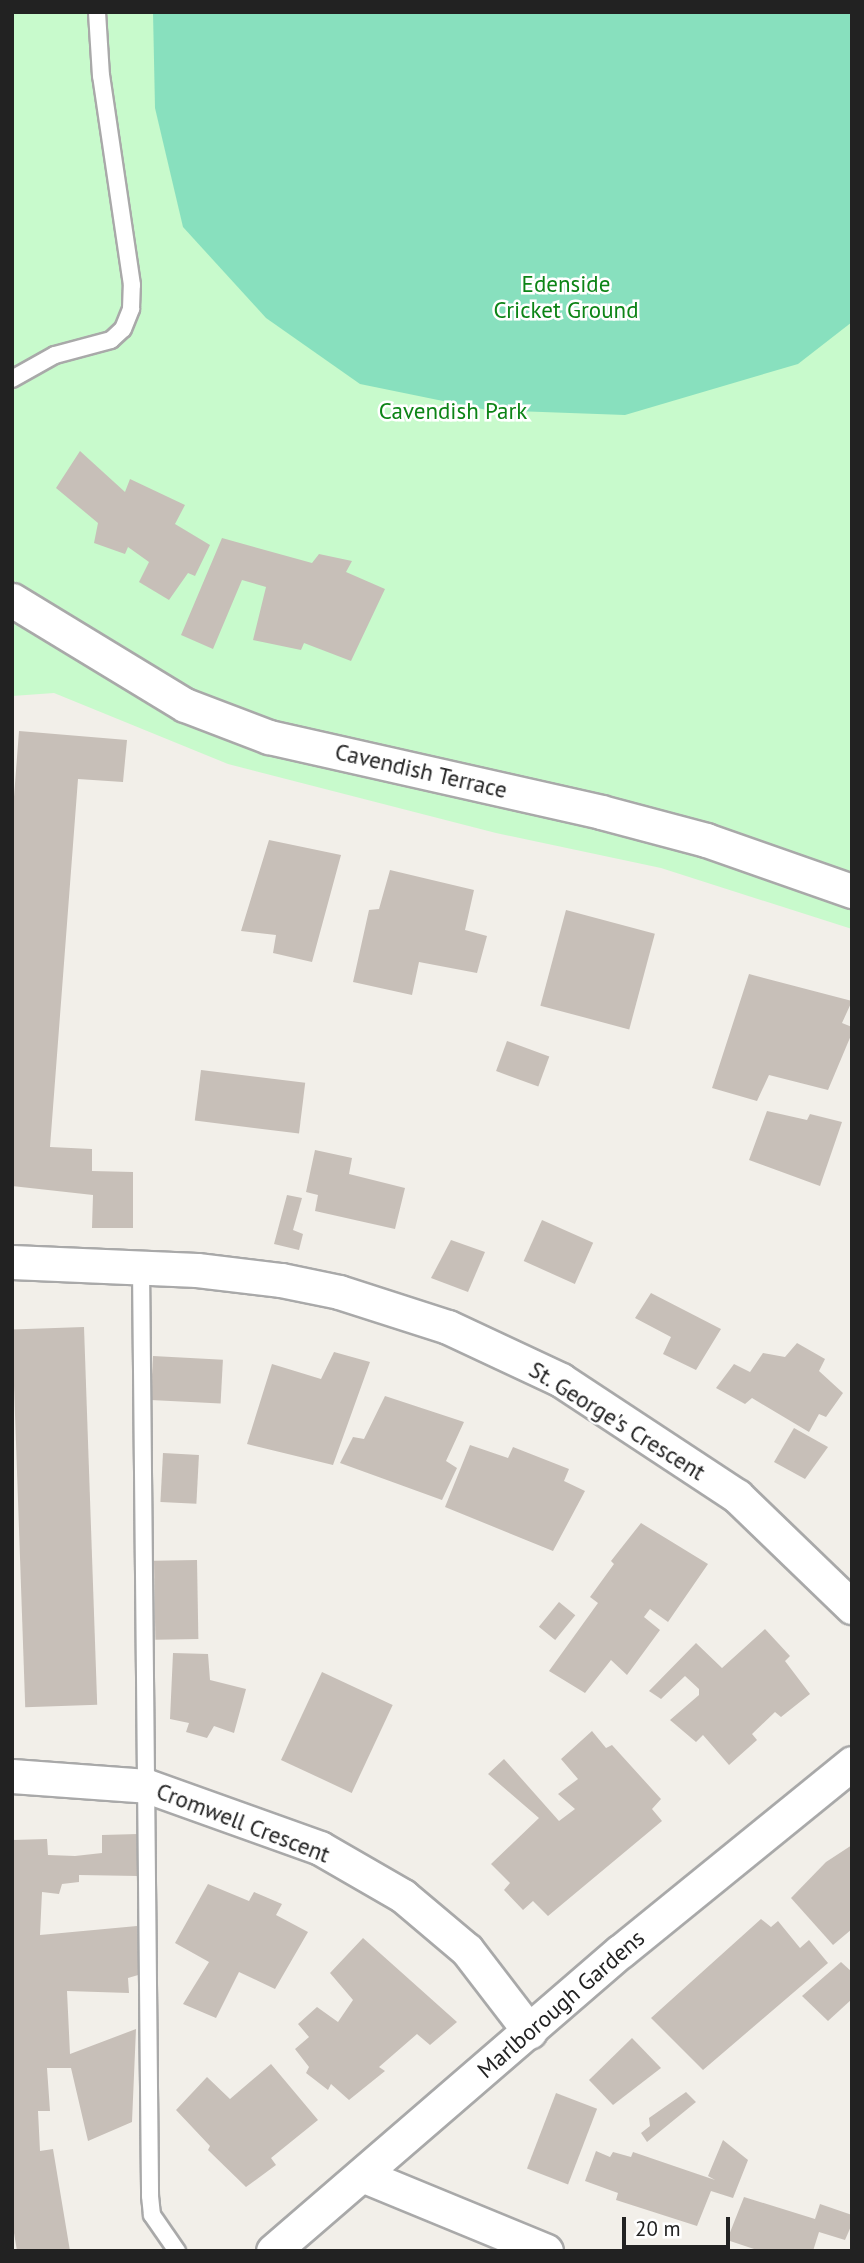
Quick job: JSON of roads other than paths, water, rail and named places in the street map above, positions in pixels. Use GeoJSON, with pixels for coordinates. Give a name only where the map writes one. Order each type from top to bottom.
{"type":"FeatureCollection","features":[{"type":"Feature","properties":{"kind":"street","name":"Cavendish Terrace"},"geometry":{"type":"LineString","coordinates":[[12,600],[185,705],[269,737],[601,812],[706,840],[852,891]]}},
{"type":"Feature","properties":{"kind":"street","name":"St. George's Crescent"},"geometry":{"type":"LineString","coordinates":[[12,1262],[141,1267],[281,1280],[339,1292],[448,1327],[548,1374],[737,1496],[852,1607]]}},
{"type":"Feature","properties":{"kind":"street","name":"Marlborough Gardens"},"geometry":{"type":"LineString","coordinates":[[274,2251],[621,1951],[852,1763]]}},
{"type":"Feature","properties":{"kind":"street","name":"Cromwell Crescent"},"geometry":{"type":"LineString","coordinates":[[12,1776],[147,1786],[320,1848],[403,1896],[467,1950],[530,2032]]}},
{"type":"Feature","properties":{"kind":"street"},"geometry":{"type":"LineString","coordinates":[[362,2175],[546,2251]]}},
{"type":"Feature","properties":{"kind":"lane"},"geometry":{"type":"LineString","coordinates":[[12,379],[55,355],[111,340],[123,330],[131,309],[127,246],[101,76],[97,12]]}},
{"type":"Feature","properties":{"kind":"lane"},"geometry":{"type":"LineString","coordinates":[[141,1267],[150,2196],[152,2216],[177,2251]]}},
{"type":"Feature","properties":{"kind":"park label","name":"Edenside Cricket Ground"},"geometry":{"type":"Point","coordinates":[566,297]}},
{"type":"Feature","properties":{"kind":"park label","name":"Cavendish Park"},"geometry":{"type":"Point","coordinates":[453,411]}}]}
